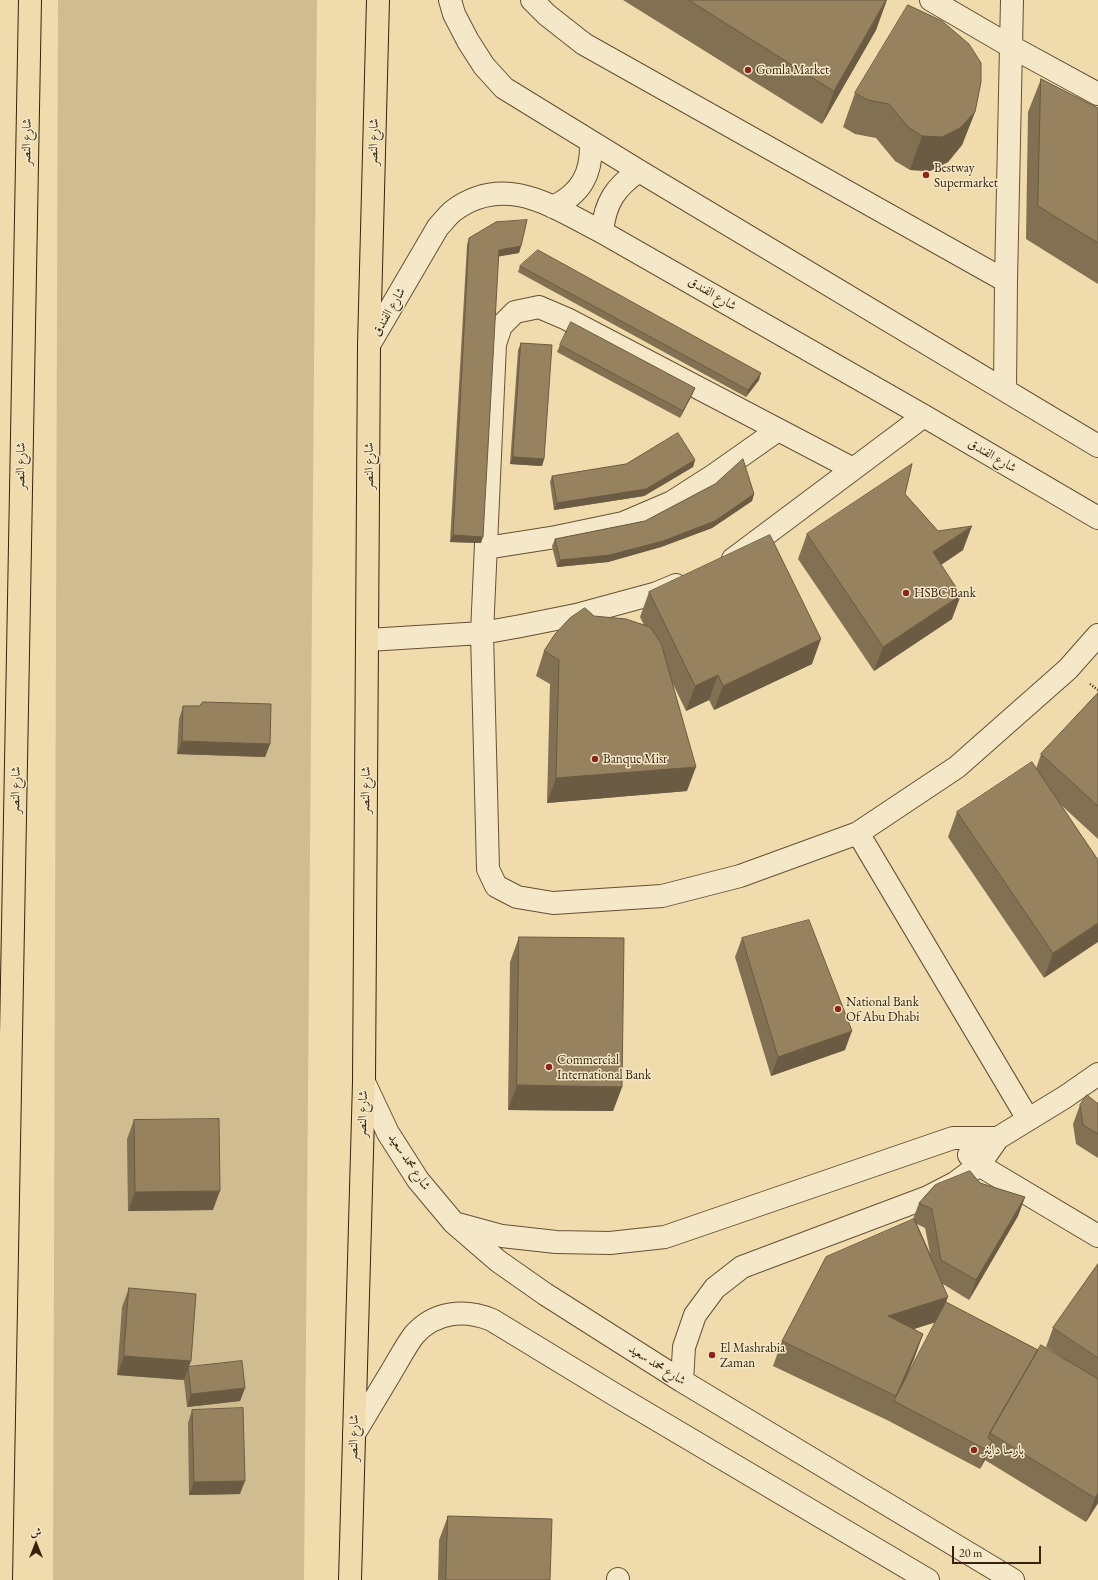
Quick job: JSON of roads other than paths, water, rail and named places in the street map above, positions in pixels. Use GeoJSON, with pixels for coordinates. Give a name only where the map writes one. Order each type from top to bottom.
{"type":"FeatureCollection","features":[{"type":"Feature","properties":{"kind":"main road","name":"شارع النصر"},"geometry":{"type":"LineString","coordinates":[[1,1580],[30,0]]}},
{"type":"Feature","properties":{"kind":"main road","name":"شارع النصر"},"geometry":{"type":"LineString","coordinates":[[350,1580],[364,1082],[369,345],[378,0]]}},
{"type":"Feature","properties":{"kind":"street"},"geometry":{"type":"LineString","coordinates":[[450,0],[454,14],[468,41],[484,66],[504,88],[639,171],[1098,446]]}},
{"type":"Feature","properties":{"kind":"street"},"geometry":{"type":"LineString","coordinates":[[532,0],[546,15],[584,44],[1006,281]]}},
{"type":"Feature","properties":{"kind":"street"},"geometry":{"type":"LineString","coordinates":[[931,0],[1010,46],[1098,94]]}},
{"type":"Feature","properties":{"kind":"street"},"geometry":{"type":"LineString","coordinates":[[1005,390],[1012,0]]}},
{"type":"Feature","properties":{"kind":"street"},"geometry":{"type":"LineString","coordinates":[[553,207],[565,201],[576,192],[584,181],[591,162],[591,142]]}},
{"type":"Feature","properties":{"kind":"street"},"geometry":{"type":"LineString","coordinates":[[602,232],[608,203],[616,190],[626,179],[639,171]]}},
{"type":"Feature","properties":{"kind":"street","name":"شارع الفندق"},"geometry":{"type":"LineString","coordinates":[[369,345],[438,227],[451,212],[468,201],[487,195],[506,193],[526,196],[553,207],[602,232],[924,416],[1098,518]]}},
{"type":"Feature","properties":{"kind":"street"},"geometry":{"type":"LineString","coordinates":[[853,469],[567,319],[539,307],[515,312],[501,326],[494,344],[482,633],[488,868],[496,886],[517,897],[553,903],[662,896],[740,876],[858,833],[958,767],[1068,668],[1098,636]]}},
{"type":"Feature","properties":{"kind":"street"},"geometry":{"type":"LineString","coordinates":[[717,566],[731,561],[924,416]]}},
{"type":"Feature","properties":{"kind":"street"},"geometry":{"type":"LineString","coordinates":[[486,548],[556,538],[623,523],[672,502],[714,475],[778,430]]}},
{"type":"Feature","properties":{"kind":"street"},"geometry":{"type":"LineString","coordinates":[[368,640],[482,633],[576,615],[657,593],[690,578]]}},
{"type":"Feature","properties":{"kind":"street"},"geometry":{"type":"LineString","coordinates":[[858,833],[1028,1119]]}},
{"type":"Feature","properties":{"kind":"street"},"geometry":{"type":"LineString","coordinates":[[682,1381],[684,1347],[695,1315],[715,1288],[742,1267],[928,1197],[955,1183],[979,1165],[998,1138],[1098,1074]]}},
{"type":"Feature","properties":{"kind":"street","name":"شارع محمد سعيد"},"geometry":{"type":"LineString","coordinates":[[364,1082],[388,1133],[418,1180],[454,1223],[498,1261],[545,1294],[682,1381],[1013,1580]]}},
{"type":"Feature","properties":{"kind":"street"},"geometry":{"type":"LineString","coordinates":[[454,1223],[502,1236],[556,1242],[610,1243],[665,1237],[953,1138],[998,1138]]}},
{"type":"Feature","properties":{"kind":"street"},"geometry":{"type":"LineString","coordinates":[[953,1138],[979,1165],[1098,1236]]}},
{"type":"Feature","properties":{"kind":"street"},"geometry":{"type":"LineString","coordinates":[[354,1434],[415,1335],[435,1319],[449,1314],[464,1313],[479,1315],[492,1320],[623,1400],[928,1580]]}},
{"type":"Feature","properties":{"kind":"place","name":"Gomla Market"},"geometry":{"type":"Point","coordinates":[748,70]}},
{"type":"Feature","properties":{"kind":"place","name":"Bestway Supermarket"},"geometry":{"type":"Point","coordinates":[926,175]}},
{"type":"Feature","properties":{"kind":"place","name":"HSBC Bank"},"geometry":{"type":"Point","coordinates":[906,593]}},
{"type":"Feature","properties":{"kind":"place","name":"Banque Misr"},"geometry":{"type":"Point","coordinates":[595,759]}},
{"type":"Feature","properties":{"kind":"place","name":"National Bank Of Abu Dhabi"},"geometry":{"type":"Point","coordinates":[838,1009]}},
{"type":"Feature","properties":{"kind":"place","name":"Commercial International Bank"},"geometry":{"type":"Point","coordinates":[549,1067]}},
{"type":"Feature","properties":{"kind":"place","name":"El Mashrabia Zaman"},"geometry":{"type":"Point","coordinates":[712,1355]}},
{"type":"Feature","properties":{"kind":"place","name":"بارسا داينر"},"geometry":{"type":"Point","coordinates":[974,1450]}}]}
